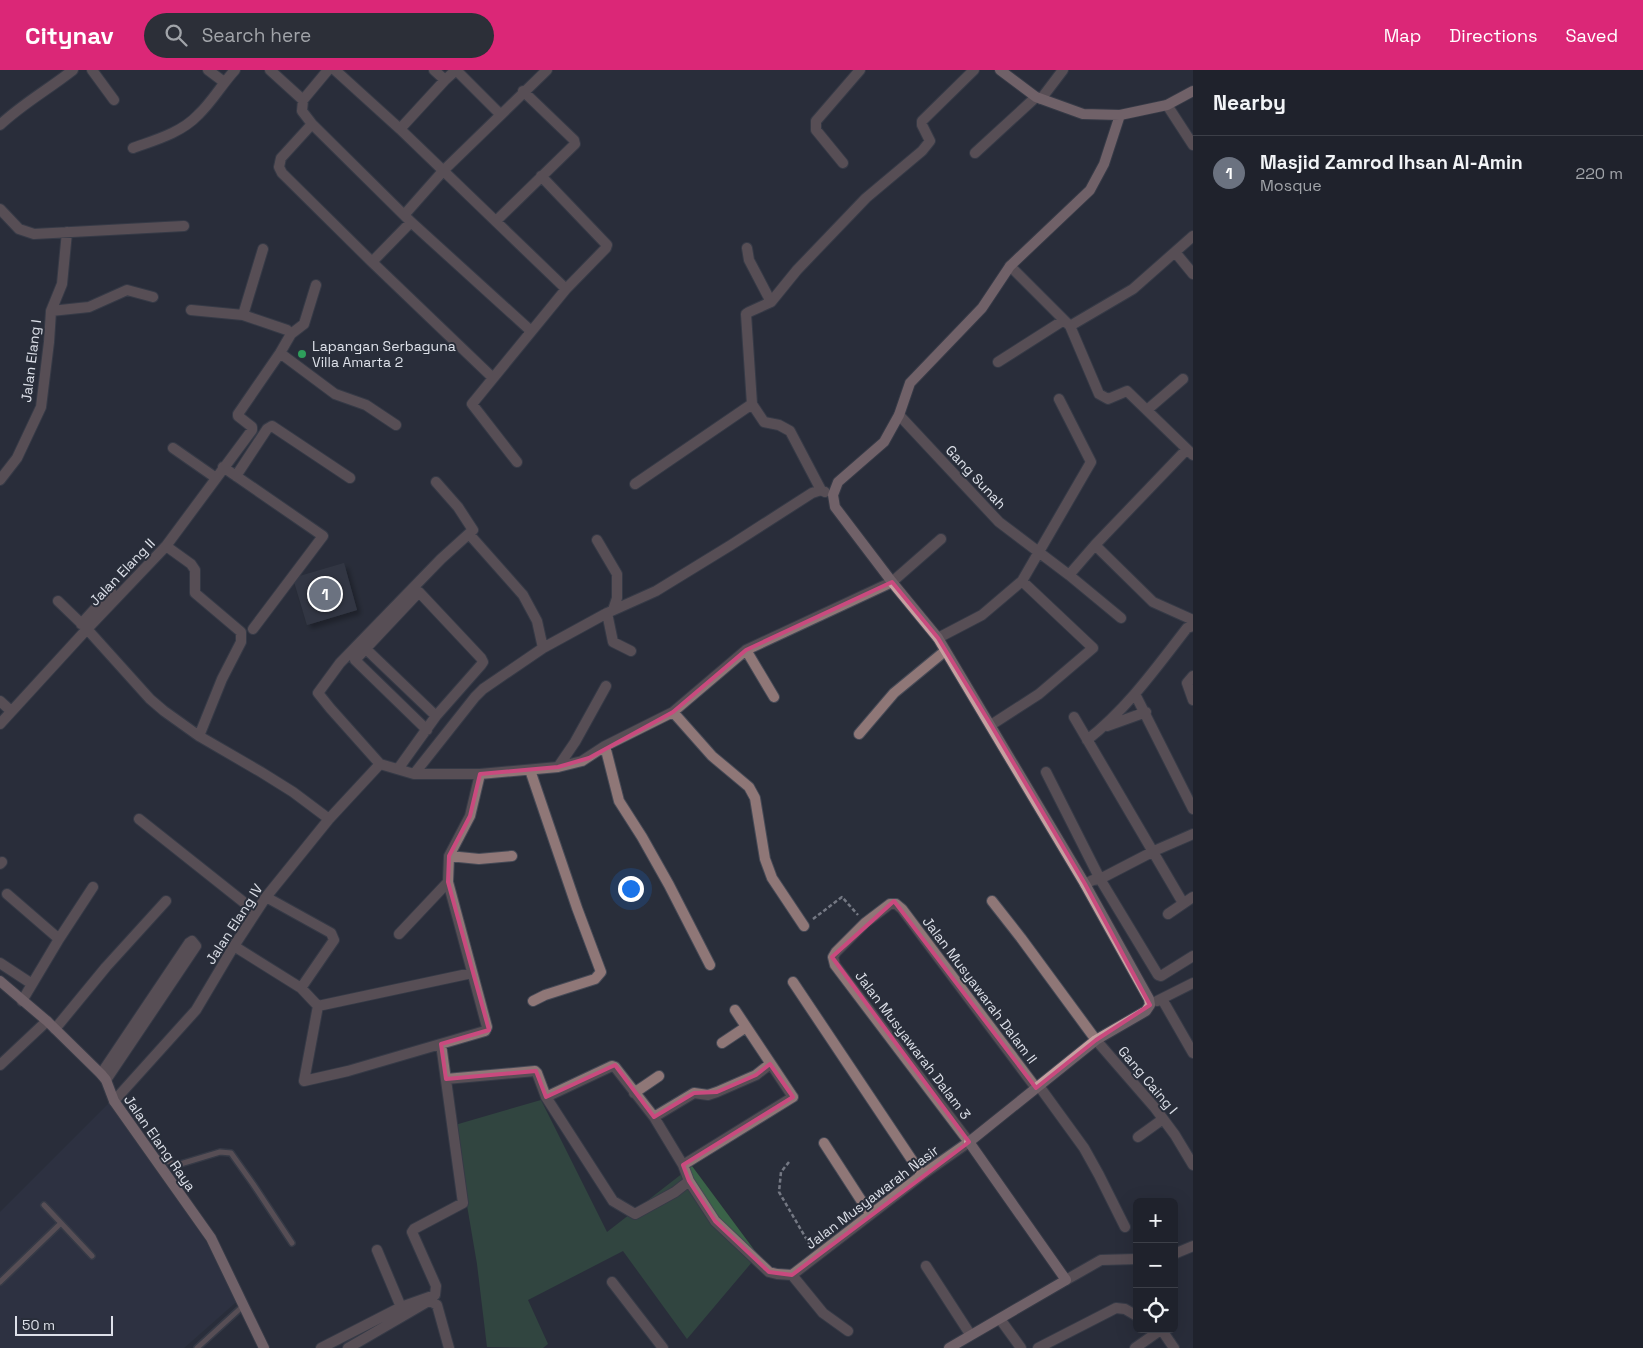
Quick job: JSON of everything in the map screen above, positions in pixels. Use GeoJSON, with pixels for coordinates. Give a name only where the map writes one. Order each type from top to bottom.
{"type":"FeatureCollection","features":[{"type":"Feature","properties":{"kind":"street"},"geometry":{"type":"LineString","coordinates":[[0,125],[27,102],[53,86],[73,70]]}},
{"type":"Feature","properties":{"kind":"street"},"geometry":{"type":"LineString","coordinates":[[92,70],[114,100]]}},
{"type":"Feature","properties":{"kind":"street"},"geometry":{"type":"LineString","coordinates":[[208,70],[224,82]]}},
{"type":"Feature","properties":{"kind":"street"},"geometry":{"type":"LineString","coordinates":[[133,148],[166,136],[190,122],[200,114],[235,70]]}},
{"type":"Feature","properties":{"kind":"street"},"geometry":{"type":"LineString","coordinates":[[270,70],[303,100]]}},
{"type":"Feature","properties":{"kind":"street"},"geometry":{"type":"LineString","coordinates":[[328,70],[303,100],[302,111],[312,124],[408,218],[531,332]]}},
{"type":"Feature","properties":{"kind":"street"},"geometry":{"type":"LineString","coordinates":[[335,70],[400,129],[566,289]]}},
{"type":"Feature","properties":{"kind":"street"},"geometry":{"type":"LineString","coordinates":[[434,70],[445,80]]}},
{"type":"Feature","properties":{"kind":"street"},"geometry":{"type":"LineString","coordinates":[[372,262],[443,171],[547,70]]}},
{"type":"Feature","properties":{"kind":"street"},"geometry":{"type":"LineString","coordinates":[[843,162],[816,130],[815,126],[816,121],[860,70]]}},
{"type":"Feature","properties":{"kind":"street"},"geometry":{"type":"LineString","coordinates":[[833,495],[821,490],[790,431],[779,425],[764,422],[752,404],[746,314],[771,302],[797,270],[866,198],[922,151],[930,141],[922,125],[922,120],[974,70]]}},
{"type":"Feature","properties":{"kind":"street"},"geometry":{"type":"LineString","coordinates":[[1000,70],[1011,74],[1039,98],[1083,114],[1120,115],[1166,105],[1193,91]]}},
{"type":"Feature","properties":{"kind":"street"},"geometry":{"type":"LineString","coordinates":[[975,153],[1039,98],[1063,70]]}},
{"type":"Feature","properties":{"kind":"street"},"geometry":{"type":"LineString","coordinates":[[400,129],[452,72],[458,72],[500,114]]}},
{"type":"Feature","properties":{"kind":"street"},"geometry":{"type":"LineString","coordinates":[[496,221],[575,144],[575,141],[524,91]]}},
{"type":"Feature","properties":{"kind":"street"},"geometry":{"type":"LineString","coordinates":[[1166,105],[1193,145]]}},
{"type":"Feature","properties":{"kind":"street"},"geometry":{"type":"LineString","coordinates":[[1120,115],[1104,164],[1090,190],[1010,266],[982,308],[910,383],[899,415],[884,442],[838,482],[833,495],[835,507],[892,582],[938,638],[1086,887],[1149,998],[1150,1005]]}},
{"type":"Feature","properties":{"kind":"street"},"geometry":{"type":"LineString","coordinates":[[312,124],[281,158],[280,170],[372,262],[493,378]]}},
{"type":"Feature","properties":{"kind":"street"},"geometry":{"type":"LineString","coordinates":[[517,462],[472,404],[566,289],[607,245],[541,176]]}},
{"type":"Feature","properties":{"kind":"street"},"geometry":{"type":"LineString","coordinates":[[0,209],[19,229],[34,234],[184,226]]}},
{"type":"Feature","properties":{"kind":"street"},"geometry":{"type":"LineString","coordinates":[[51,311],[62,284],[67,232]]}},
{"type":"Feature","properties":{"kind":"street"},"geometry":{"type":"LineString","coordinates":[[998,362],[1133,289],[1193,236]]}},
{"type":"Feature","properties":{"kind":"street"},"geometry":{"type":"LineString","coordinates":[[747,248],[750,260],[771,302]]}},
{"type":"Feature","properties":{"kind":"street"},"geometry":{"type":"LineString","coordinates":[[243,315],[263,249]]}},
{"type":"Feature","properties":{"kind":"street"},"geometry":{"type":"LineString","coordinates":[[1175,252],[1193,274]]}},
{"type":"Feature","properties":{"kind":"street"},"geometry":{"type":"LineString","coordinates":[[1010,266],[1067,323],[1099,394],[1108,399],[1127,391],[1190,452],[1095,546],[1069,575]]}},
{"type":"Feature","properties":{"kind":"street"},"geometry":{"type":"LineString","coordinates":[[316,285],[304,324],[291,334],[280,353],[334,394],[366,405],[396,424]]}},
{"type":"Feature","properties":{"kind":"street","name":"Jalan Elang I"},"geometry":{"type":"LineString","coordinates":[[0,480],[17,458],[41,407],[51,311],[89,307],[127,290],[153,297]]}},
{"type":"Feature","properties":{"kind":"street"},"geometry":{"type":"LineString","coordinates":[[191,310],[243,315],[287,330],[291,334]]}},
{"type":"Feature","properties":{"kind":"street","name":"Jalan Elang II"},"geometry":{"type":"LineString","coordinates":[[0,724],[84,626],[166,546],[252,430],[252,427],[238,414],[280,353]]}},
{"type":"Feature","properties":{"kind":"street"},"geometry":{"type":"LineString","coordinates":[[1147,410],[1183,380]]}},
{"type":"Feature","properties":{"kind":"street"},"geometry":{"type":"LineString","coordinates":[[938,638],[982,615],[1022,582],[1091,462],[1059,400]]}},
{"type":"Feature","properties":{"kind":"street"},"geometry":{"type":"LineString","coordinates":[[635,484],[752,404]]}},
{"type":"Feature","properties":{"kind":"street","name":"Gang Sunah"},"geometry":{"type":"LineString","coordinates":[[899,415],[999,522],[1069,575],[1121,618]]}},
{"type":"Feature","properties":{"kind":"street"},"geometry":{"type":"LineString","coordinates":[[236,476],[267,429],[272,426],[350,478]]}},
{"type":"Feature","properties":{"kind":"street"},"geometry":{"type":"LineString","coordinates":[[173,448],[216,478]]}},
{"type":"Feature","properties":{"kind":"street"},"geometry":{"type":"LineString","coordinates":[[223,467],[323,536],[253,629]]}},
{"type":"Feature","properties":{"kind":"street"},"geometry":{"type":"LineString","coordinates":[[436,482],[458,506],[474,530],[441,559],[340,663],[318,693],[380,764],[414,774],[480,774],[558,767],[582,761],[606,746],[673,712],[746,650],[892,582],[941,539]]}},
{"type":"Feature","properties":{"kind":"street"},"geometry":{"type":"LineString","coordinates":[[414,774],[479,692],[543,648],[610,612],[656,591],[812,493],[821,490]]}},
{"type":"Feature","properties":{"kind":"street"},"geometry":{"type":"LineString","coordinates":[[470,534],[523,595],[537,621],[543,648]]}},
{"type":"Feature","properties":{"kind":"street"},"geometry":{"type":"LineString","coordinates":[[597,540],[617,574],[617,598],[610,612],[613,642],[630,651]]}},
{"type":"Feature","properties":{"kind":"street"},"geometry":{"type":"LineString","coordinates":[[166,546],[191,564],[195,570],[195,593],[241,632],[241,642],[222,679],[198,736]]}},
{"type":"Feature","properties":{"kind":"street"},"geometry":{"type":"LineString","coordinates":[[1095,546],[1152,602],[1193,620]]}},
{"type":"Feature","properties":{"kind":"street"},"geometry":{"type":"LineString","coordinates":[[991,725],[1039,694],[1093,648],[1022,582]]}},
{"type":"Feature","properties":{"kind":"street"},"geometry":{"type":"LineString","coordinates":[[84,626],[112,591]]}},
{"type":"Feature","properties":{"kind":"street"},"geometry":{"type":"LineString","coordinates":[[398,769],[427,730],[436,716],[483,662],[419,592],[355,660],[427,730]]}},
{"type":"Feature","properties":{"kind":"street"},"geometry":{"type":"LineString","coordinates":[[58,601],[84,626],[150,699],[164,711],[198,736],[293,792],[329,819]]}},
{"type":"Feature","properties":{"kind":"street"},"geometry":{"type":"LineString","coordinates":[[1087,740],[1103,727],[1135,694],[1187,628],[1193,626]]}},
{"type":"Feature","properties":{"kind":"street"},"geometry":{"type":"LineString","coordinates":[[366,650],[436,716]]}},
{"type":"Feature","properties":{"kind":"street"},"geometry":{"type":"LineString","coordinates":[[746,650],[774,697]]}},
{"type":"Feature","properties":{"kind":"street"},"geometry":{"type":"LineString","coordinates":[[859,734],[894,693],[945,651]]}},
{"type":"Feature","properties":{"kind":"street"},"geometry":{"type":"LineString","coordinates":[[1193,676],[1187,683],[1193,700]]}},
{"type":"Feature","properties":{"kind":"street"},"geometry":{"type":"LineString","coordinates":[[558,767],[575,742],[606,686]]}},
{"type":"Feature","properties":{"kind":"street"},"geometry":{"type":"LineString","coordinates":[[1135,694],[1146,712],[1193,809]]}},
{"type":"Feature","properties":{"kind":"street"},"geometry":{"type":"LineString","coordinates":[[0,701],[11,712]]}},
{"type":"Feature","properties":{"kind":"street"},"geometry":{"type":"LineString","coordinates":[[673,712],[712,756],[751,790],[755,798],[765,859],[772,878],[804,926]]}},
{"type":"Feature","properties":{"kind":"street"},"geometry":{"type":"LineString","coordinates":[[1103,727],[1146,712]]}},
{"type":"Feature","properties":{"kind":"street"},"geometry":{"type":"LineString","coordinates":[[1074,717],[1183,903]]}},
{"type":"Feature","properties":{"kind":"street"},"geometry":{"type":"LineString","coordinates":[[606,746],[619,801],[642,836],[710,965]]}},
{"type":"Feature","properties":{"kind":"street","name":"Jalan Elang IV"},"geometry":{"type":"LineString","coordinates":[[114,1101],[196,1010],[266,897],[329,819],[380,764]]}},
{"type":"Feature","properties":{"kind":"street"},"geometry":{"type":"LineString","coordinates":[[530,770],[601,972],[596,979],[545,995],[534,1001]]}},
{"type":"Feature","properties":{"kind":"street"},"geometry":{"type":"LineString","coordinates":[[1046,772],[1100,879],[1158,975],[1161,976],[1193,956]]}},
{"type":"Feature","properties":{"kind":"street"},"geometry":{"type":"LineString","coordinates":[[318,1006],[304,1081],[348,1071],[485,1032],[488,1027],[448,882],[449,856],[470,816],[480,774]]}},
{"type":"Feature","properties":{"kind":"street"},"geometry":{"type":"LineString","coordinates":[[138,819],[256,912]]}},
{"type":"Feature","properties":{"kind":"street"},"geometry":{"type":"LineString","coordinates":[[1086,887],[1092,880],[1100,879],[1154,851],[1193,834]]}},
{"type":"Feature","properties":{"kind":"street"},"geometry":{"type":"LineString","coordinates":[[449,856],[479,859],[512,856]]}},
{"type":"Feature","properties":{"kind":"street"},"geometry":{"type":"LineString","coordinates":[[399,934],[448,882]]}},
{"type":"Feature","properties":{"kind":"street"},"geometry":{"type":"LineString","coordinates":[[22,1001],[93,887]]}},
{"type":"Feature","properties":{"kind":"street"},"geometry":{"type":"LineString","coordinates":[[7,894],[59,940]]}},
{"type":"Feature","properties":{"kind":"street"},"geometry":{"type":"LineString","coordinates":[[266,897],[331,934],[334,938],[301,988]]}},
{"type":"Feature","properties":{"kind":"street"},"geometry":{"type":"LineString","coordinates":[[1168,914],[1193,897]]}},
{"type":"Feature","properties":{"kind":"street"},"geometry":{"type":"LineString","coordinates":[[0,1065],[51,1025],[166,901]]}},
{"type":"Feature","properties":{"kind":"street","name":"Gang Caing I"},"geometry":{"type":"LineString","coordinates":[[992,901],[1096,1040],[1163,1119],[1193,1165]]}},
{"type":"Feature","properties":{"kind":"street","name":"Jalan Musyawarah Dalam II"},"geometry":{"type":"LineString","coordinates":[[865,923],[890,904],[896,904],[902,908],[1084,1148],[1124,1227]]}},
{"type":"Feature","properties":{"kind":"street","name":"Jalan Musyawarah Dalam 3"},"geometry":{"type":"LineString","coordinates":[[865,923],[836,952],[833,957],[835,965],[969,1142]]}},
{"type":"Feature","properties":{"kind":"street"},"geometry":{"type":"LineString","coordinates":[[194,942],[196,946],[104,1077],[189,943],[194,942]]}},
{"type":"Feature","properties":{"kind":"street"},"geometry":{"type":"LineString","coordinates":[[234,946],[301,988],[318,1006]]}},
{"type":"Feature","properties":{"kind":"street"},"geometry":{"type":"LineString","coordinates":[[0,963],[32,984]]}},
{"type":"Feature","properties":{"kind":"street"},"geometry":{"type":"LineString","coordinates":[[318,1006],[472,972]]}},
{"type":"Feature","properties":{"kind":"street","name":"Jalan Elang Raya"},"geometry":{"type":"LineString","coordinates":[[0,981],[51,1025],[104,1077],[114,1101],[210,1238],[264,1348]]}},
{"type":"Feature","properties":{"kind":"street"},"geometry":{"type":"LineString","coordinates":[[793,982],[922,1175]]}},
{"type":"Feature","properties":{"kind":"street"},"geometry":{"type":"LineString","coordinates":[[1066,1280],[969,1142],[1096,1040],[1146,1011],[1150,1005],[1193,983]]}},
{"type":"Feature","properties":{"kind":"street"},"geometry":{"type":"LineString","coordinates":[[1162,999],[1193,1053]]}},
{"type":"Feature","properties":{"kind":"street"},"geometry":{"type":"LineString","coordinates":[[683,1165],[793,1098],[735,1010]]}},
{"type":"Feature","properties":{"kind":"street"},"geometry":{"type":"LineString","coordinates":[[722,1043],[746,1027]]}},
{"type":"Feature","properties":{"kind":"street"},"geometry":{"type":"LineString","coordinates":[[321,1348],[401,1307],[436,1295],[436,1286],[412,1232],[414,1229],[463,1202],[441,1044]]}},
{"type":"Feature","properties":{"kind":"street"},"geometry":{"type":"LineString","coordinates":[[654,1117],[694,1093],[708,1094],[717,1092],[756,1075],[770,1064]]}},
{"type":"Feature","properties":{"kind":"street"},"geometry":{"type":"LineString","coordinates":[[546,1097],[614,1066],[654,1117],[683,1165],[689,1181],[715,1221],[769,1272],[792,1275],[823,1313],[848,1331]]}},
{"type":"Feature","properties":{"kind":"street"},"geometry":{"type":"LineString","coordinates":[[446,1079],[537,1072],[546,1097],[614,1201],[637,1214],[675,1192],[689,1181]]}},
{"type":"Feature","properties":{"kind":"street"},"geometry":{"type":"LineString","coordinates":[[634,1093],[659,1076]]}},
{"type":"Feature","properties":{"kind":"street"},"geometry":{"type":"LineString","coordinates":[[1138,1137],[1163,1119]]}},
{"type":"Feature","properties":{"kind":"street","name":"Jalan Musyawarah Nasir"},"geometry":{"type":"LineString","coordinates":[[792,1275],[870,1214],[969,1142]]}},
{"type":"Feature","properties":{"kind":"street"},"geometry":{"type":"LineString","coordinates":[[824,1143],[870,1214]]}},
{"type":"Feature","properties":{"kind":"street"},"geometry":{"type":"LineString","coordinates":[[1178,1252],[1193,1246]]}},
{"type":"Feature","properties":{"kind":"street"},"geometry":{"type":"LineString","coordinates":[[377,1250],[401,1307]]}},
{"type":"Feature","properties":{"kind":"street"},"geometry":{"type":"LineString","coordinates":[[949,1348],[970,1334],[1000,1319],[1101,1260],[1133,1259]]}},
{"type":"Feature","properties":{"kind":"street"},"geometry":{"type":"LineString","coordinates":[[926,1266],[970,1334]]}},
{"type":"Feature","properties":{"kind":"street"},"geometry":{"type":"LineString","coordinates":[[612,1282],[663,1348]]}},
{"type":"Feature","properties":{"kind":"street"},"geometry":{"type":"LineString","coordinates":[[348,1348],[427,1302],[437,1305],[448,1348]]}},
{"type":"Feature","properties":{"kind":"street"},"geometry":{"type":"LineString","coordinates":[[1038,1348],[1116,1308],[1125,1309],[1133,1314]]}},
{"type":"Feature","properties":{"kind":"street"},"geometry":{"type":"LineString","coordinates":[[1000,1319],[1021,1348]]}},
{"type":"Feature","properties":{"kind":"street"},"geometry":{"type":"LineString","coordinates":[[1135,1348],[1156,1333]]}},
{"type":"Feature","properties":{"kind":"street"},"geometry":{"type":"LineString","coordinates":[[1164,1333],[1174,1348]]}},
{"type":"Feature","properties":{"kind":"lane"},"geometry":{"type":"LineString","coordinates":[[152,1155],[177,1165],[220,1152],[231,1153],[292,1243]]}},
{"type":"Feature","properties":{"kind":"lane"},"geometry":{"type":"LineString","coordinates":[[44,1205],[92,1256]]}},
{"type":"Feature","properties":{"kind":"lane"},"geometry":{"type":"LineString","coordinates":[[0,1282],[61,1223]]}},
{"type":"Feature","properties":{"kind":"lane"},"geometry":{"type":"LineString","coordinates":[[197,1348],[243,1306]]}},
{"type":"Feature","properties":{"kind":"path"},"geometry":{"type":"LineString","coordinates":[[804,926],[842,897],[865,923]]}},
{"type":"Feature","properties":{"kind":"path"},"geometry":{"type":"LineString","coordinates":[[789,1162],[781,1172],[779,1192],[817,1256]]}},
{"type":"Feature","properties":{"kind":"highlighted area"},"geometry":{"type":"Polygon","coordinates":[[[892,582],[938,638],[1085,884],[1150,1005],[1096,1040],[1036,1088],[894,901],[832,957],[969,1142],[792,1275],[769,1272],[715,1221],[689,1181],[683,1165],[793,1097],[770,1064],[756,1075],[717,1092],[694,1093],[654,1117],[615,1065],[546,1097],[536,1071],[446,1079],[441,1044],[489,1030],[448,882],[449,856],[470,816],[480,774],[558,767],[589,758],[673,712],[746,650],[892,582]]]}},
{"type":"Feature","properties":{"kind":"shaded area"},"geometry":{"type":"Polygon","coordinates":[[[112,1100],[243,1296],[184,1348],[0,1348],[0,1212],[112,1100]]]}},
{"type":"Feature","properties":{"kind":"green space"},"geometry":{"type":"Polygon","coordinates":[[[541,1100],[607,1232],[692,1166],[758,1255],[687,1339],[623,1251],[528,1300],[548,1344],[543,1348],[487,1347],[477,1264],[455,1125],[541,1100]]]}},
{"type":"Feature","properties":{"kind":"building"},"geometry":{"type":"Polygon","coordinates":[[[344,563],[357,610],[307,625],[293,578],[344,563]]]}},
{"type":"Feature","properties":{"kind":"place","name":"Lapangan Serbaguna Villa Amarta 2"},"geometry":{"type":"Point","coordinates":[302,354]}},
{"type":"Feature","properties":{"kind":"place","name":"Masjid Zamrod Ihsan Al-Amin"},"geometry":{"type":"Point","coordinates":[325,594]}}]}
